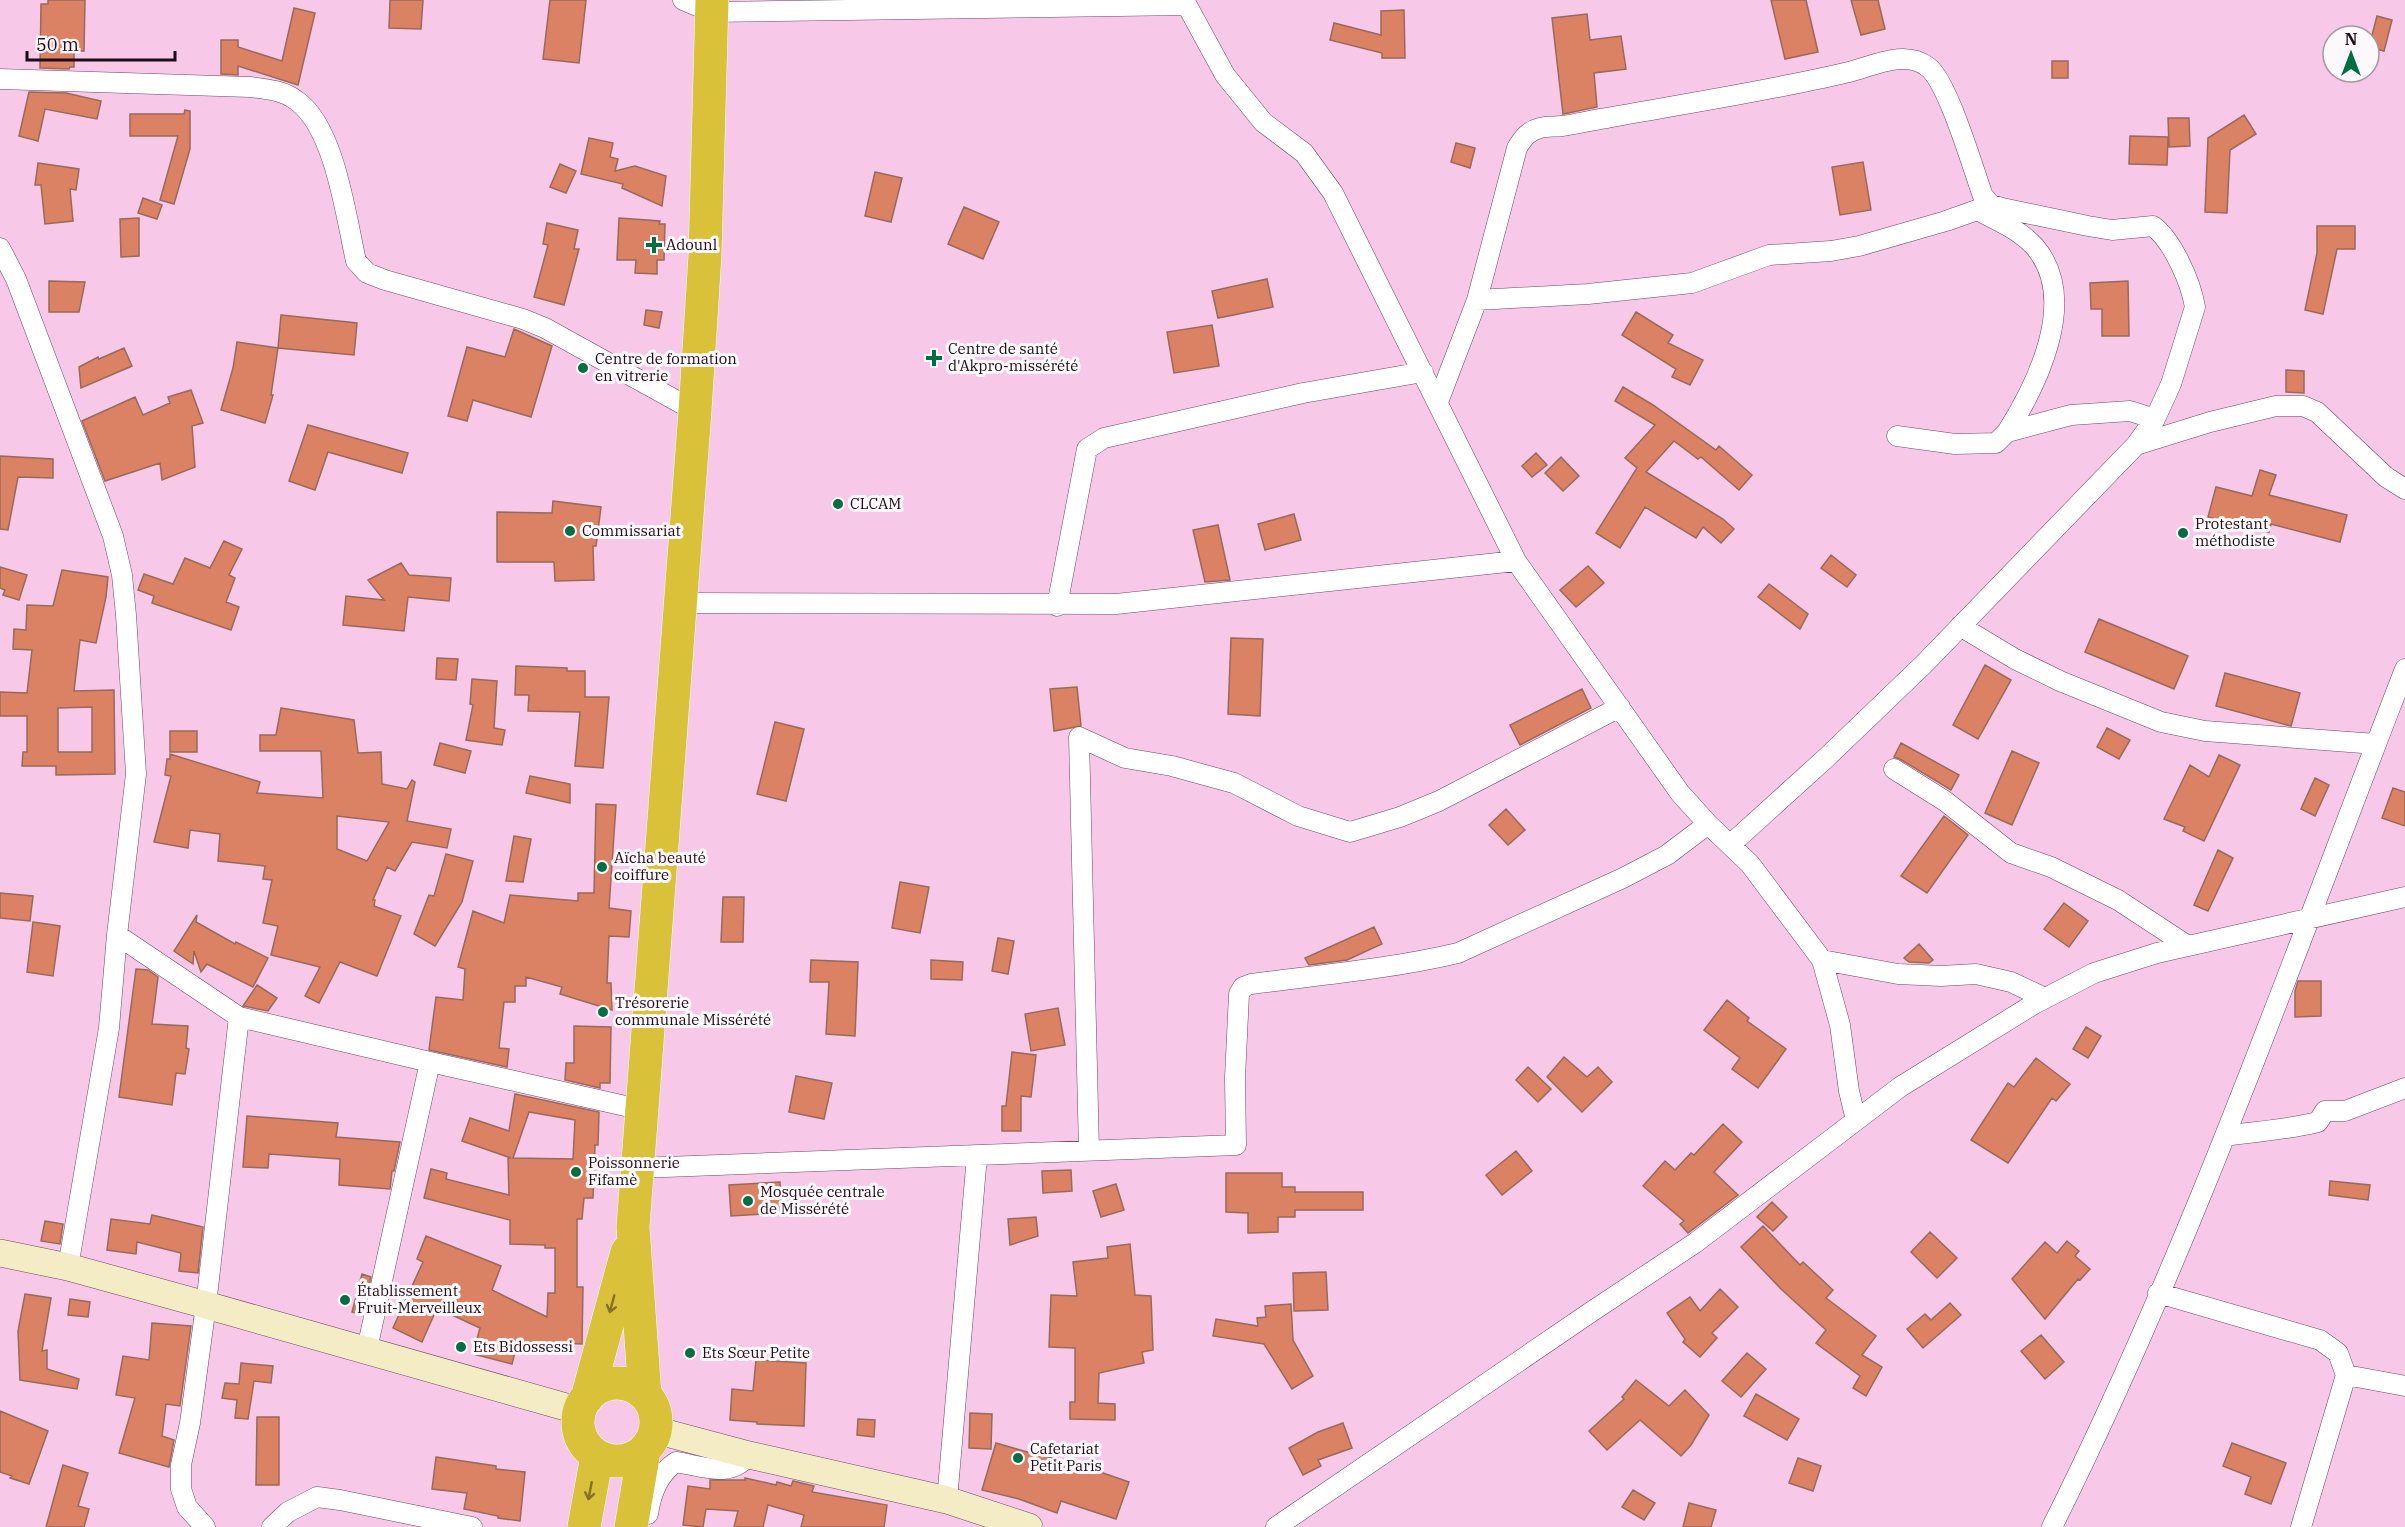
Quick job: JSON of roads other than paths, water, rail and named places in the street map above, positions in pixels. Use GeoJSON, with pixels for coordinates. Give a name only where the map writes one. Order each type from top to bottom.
{"type":"FeatureCollection","features":[{"type":"Feature","properties":{"kind":"highway"},"geometry":{"type":"LineString","coordinates":[[645,1395],[633,1227],[705,255],[702,4]]}},
{"type":"Feature","properties":{"kind":"highway"},"geometry":{"type":"LineString","coordinates":[[633,1227],[578,1428],[584,1444],[597,1456],[613,1461],[629,1460],[649,1441]]}},
{"type":"Feature","properties":{"kind":"highway"},"geometry":{"type":"LineString","coordinates":[[583,1404],[600,1388],[615,1383],[631,1386],[645,1395],[653,1407],[656,1421],[649,1441],[631,1527]]}},
{"type":"Feature","properties":{"kind":"highway"},"geometry":{"type":"LineString","coordinates":[[584,1527],[597,1456]]}},
{"type":"Feature","properties":{"kind":"main road"},"geometry":{"type":"LineString","coordinates":[[0,1253],[68,1267],[367,1349],[583,1404]]}},
{"type":"Feature","properties":{"kind":"main road"},"geometry":{"type":"LineString","coordinates":[[649,1441],[749,1455],[947,1500],[1029,1527]]}},
{"type":"Feature","properties":{"kind":"street"},"geometry":{"type":"LineString","coordinates":[[702,4],[1185,3],[1225,75],[1263,122],[1304,153],[1334,193],[1516,561],[1680,793],[1708,824],[1750,864],[1822,960],[1840,1025],[1849,1091],[1856,1120]]}},
{"type":"Feature","properties":{"kind":"street"},"geometry":{"type":"LineString","coordinates":[[1438,402],[1477,300],[1515,156],[1525,135],[1539,128],[1716,98],[1850,72],[1900,59],[1928,66],[1938,79],[1956,120],[1983,196],[1984,207],[2035,247],[2053,279],[2055,312],[2028,398],[2007,432],[1996,443],[1955,444],[1897,436]]}},
{"type":"Feature","properties":{"kind":"street"},"geometry":{"type":"LineString","coordinates":[[0,79],[250,87],[275,90],[297,100],[315,117],[334,163],[356,261],[360,268],[385,280],[523,319],[545,328],[695,411]]}},
{"type":"Feature","properties":{"kind":"street"},"geometry":{"type":"LineString","coordinates":[[1477,300],[1588,294],[1692,283],[1769,255],[1831,251],[1859,246],[1946,221],[1984,207],[2112,230],[2153,226],[2160,231],[2173,251],[2193,294],[2195,307],[2170,384],[2155,419],[2136,444],[1960,626],[1826,758],[1730,845]]}},
{"type":"Feature","properties":{"kind":"street"},"geometry":{"type":"LineString","coordinates":[[0,248],[16,279],[113,536],[122,575],[127,627],[136,774],[117,935],[109,1028],[68,1267]]}},
{"type":"Feature","properties":{"kind":"street"},"geometry":{"type":"LineString","coordinates":[[1057,606],[1087,449],[1104,438],[1303,393],[1423,372]]}},
{"type":"Feature","properties":{"kind":"street"},"geometry":{"type":"LineString","coordinates":[[2136,444],[2210,422],[2276,406],[2303,406],[2317,412],[2386,477],[2405,489]]}},
{"type":"Feature","properties":{"kind":"street"},"geometry":{"type":"LineString","coordinates":[[2007,432],[2071,415],[2130,411],[2155,419]]}},
{"type":"Feature","properties":{"kind":"street"},"geometry":{"type":"LineString","coordinates":[[681,603],[1057,606],[1116,604],[1516,561]]}},
{"type":"Feature","properties":{"kind":"street"},"geometry":{"type":"LineString","coordinates":[[1960,626],[2015,659],[2060,681],[2161,722],[2205,731],[2376,744]]}},
{"type":"Feature","properties":{"kind":"street"},"geometry":{"type":"LineString","coordinates":[[2052,1527],[2093,1445],[2225,1136],[2355,804],[2405,669]]}},
{"type":"Feature","properties":{"kind":"street"},"geometry":{"type":"LineString","coordinates":[[1089,1151],[1079,737],[1125,758],[1172,766],[1234,783],[1298,816],[1350,832],[1400,817],[1439,801],[1620,707]]}},
{"type":"Feature","properties":{"kind":"street"},"geometry":{"type":"LineString","coordinates":[[1894,770],[1945,801],[2010,853],[2051,867],[2118,900],[2188,946]]}},
{"type":"Feature","properties":{"kind":"street"},"geometry":{"type":"LineString","coordinates":[[639,1168],[1236,1145],[1237,1036],[1239,994],[1243,987],[1458,953],[1623,878],[1667,855],[1708,824]]}},
{"type":"Feature","properties":{"kind":"street"},"geometry":{"type":"LineString","coordinates":[[1276,1527],[1695,1243],[1900,1087],[2045,998],[2094,973],[2157,953],[2405,897]]}},
{"type":"Feature","properties":{"kind":"street"},"geometry":{"type":"LineString","coordinates":[[117,935],[239,1017],[643,1110]]}},
{"type":"Feature","properties":{"kind":"street"},"geometry":{"type":"LineString","coordinates":[[1822,960],[1898,974],[1941,976],[1976,974],[2011,982],[2045,998]]}},
{"type":"Feature","properties":{"kind":"street"},"geometry":{"type":"LineString","coordinates":[[205,1527],[187,1507],[181,1489],[181,1465],[206,1305],[239,1017]]}},
{"type":"Feature","properties":{"kind":"street"},"geometry":{"type":"LineString","coordinates":[[367,1349],[430,1062]]}},
{"type":"Feature","properties":{"kind":"street"},"geometry":{"type":"LineString","coordinates":[[2225,1136],[2283,1130],[2318,1122],[2325,1111],[2345,1111],[2405,1088]]}},
{"type":"Feature","properties":{"kind":"street"},"geometry":{"type":"LineString","coordinates":[[947,1500],[977,1155]]}},
{"type":"Feature","properties":{"kind":"street"},"geometry":{"type":"LineString","coordinates":[[2158,1293],[2320,1340],[2338,1353],[2346,1375],[2301,1527]]}},
{"type":"Feature","properties":{"kind":"street"},"geometry":{"type":"LineString","coordinates":[[2346,1375],[2405,1386]]}},
{"type":"Feature","properties":{"kind":"street"},"geometry":{"type":"LineString","coordinates":[[646,1527],[650,1497],[664,1470],[676,1462],[728,1470],[741,1465],[749,1455]]}},
{"type":"Feature","properties":{"kind":"street"},"geometry":{"type":"LineString","coordinates":[[272,1527],[288,1512],[317,1497],[472,1527]]}},
{"type":"Feature","properties":{"kind":"place","name":"Adounl"},"geometry":{"type":"Point","coordinates":[654,245]}},
{"type":"Feature","properties":{"kind":"place","name":"Centre de santé d'Akpro-missérété"},"geometry":{"type":"Point","coordinates":[934,358]}},
{"type":"Feature","properties":{"kind":"place","name":"Centre de formation en vitrerie"},"geometry":{"type":"Point","coordinates":[583,368]}},
{"type":"Feature","properties":{"kind":"place","name":"CLCAM"},"geometry":{"type":"Point","coordinates":[838,504]}},
{"type":"Feature","properties":{"kind":"place","name":"Commissariat"},"geometry":{"type":"Point","coordinates":[570,531]}},
{"type":"Feature","properties":{"kind":"place","name":"Protestant méthodiste"},"geometry":{"type":"Point","coordinates":[2183,533]}},
{"type":"Feature","properties":{"kind":"place","name":"Aïcha beauté coiffure"},"geometry":{"type":"Point","coordinates":[602,867]}},
{"type":"Feature","properties":{"kind":"place","name":"Trésorerie communale Missérété"},"geometry":{"type":"Point","coordinates":[603,1012]}},
{"type":"Feature","properties":{"kind":"place","name":"Poissonnerie Fifamè"},"geometry":{"type":"Point","coordinates":[576,1172]}},
{"type":"Feature","properties":{"kind":"place","name":"Mosquée centrale de Missérété"},"geometry":{"type":"Point","coordinates":[748,1201]}},
{"type":"Feature","properties":{"kind":"place","name":"Établissement Fruit-Merveilleux"},"geometry":{"type":"Point","coordinates":[345,1300]}},
{"type":"Feature","properties":{"kind":"place","name":"Ets Bidossessi"},"geometry":{"type":"Point","coordinates":[461,1347]}},
{"type":"Feature","properties":{"kind":"place","name":"Ets Sœur Petite"},"geometry":{"type":"Point","coordinates":[690,1353]}},
{"type":"Feature","properties":{"kind":"place","name":"Cafetariat Petit Paris"},"geometry":{"type":"Point","coordinates":[1018,1458]}}]}
